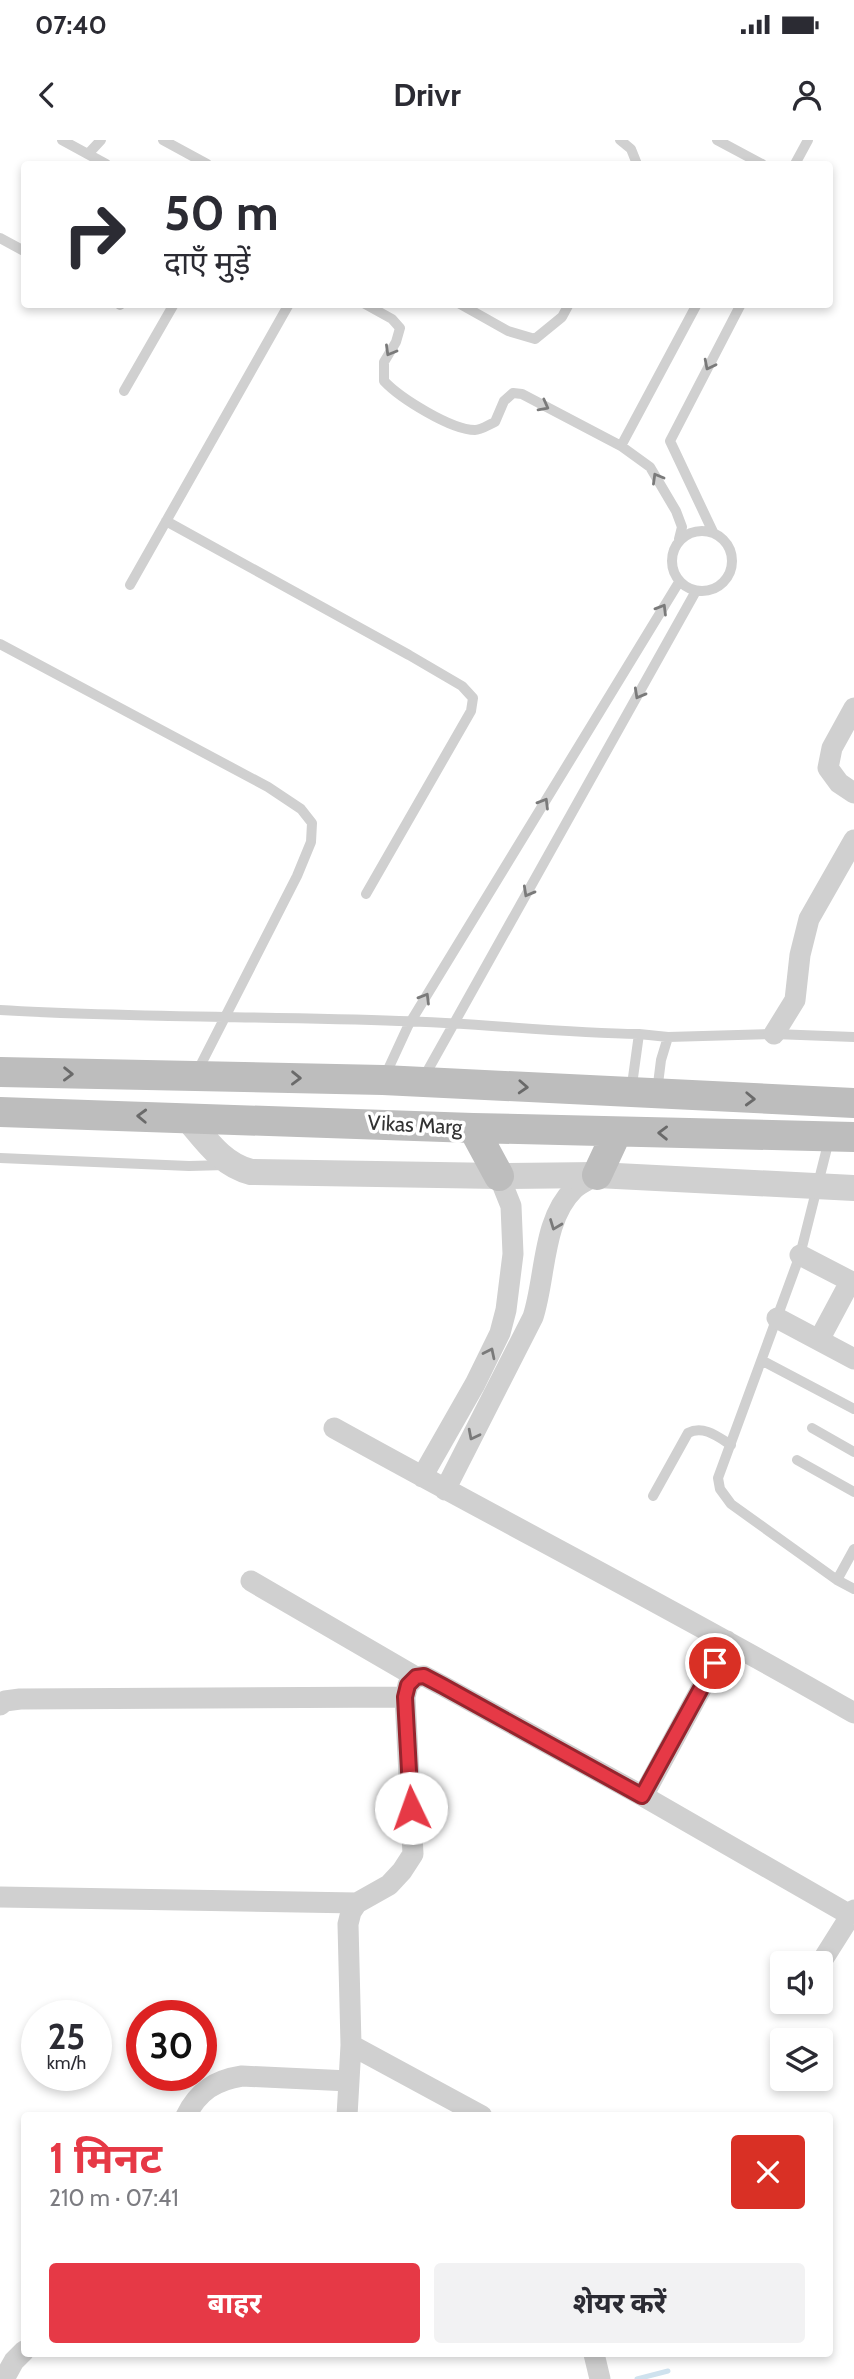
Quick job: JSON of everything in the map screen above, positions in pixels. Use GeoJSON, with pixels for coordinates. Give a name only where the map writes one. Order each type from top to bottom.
{"type":"FeatureCollection","features":[{"type":"Feature","properties":{"kind":"main road"},"geometry":{"type":"LineString","coordinates":[[0,1072],[383,1080],[854,1103]]}},
{"type":"Feature","properties":{"kind":"main road","name":"Vikas Marg"},"geometry":{"type":"LineString","coordinates":[[0,1112],[842,1137]]}},
{"type":"Feature","properties":{"kind":"main road"},"geometry":{"type":"LineString","coordinates":[[473,1128],[499,1176]]}},
{"type":"Feature","properties":{"kind":"main road"},"geometry":{"type":"LineString","coordinates":[[597,1175],[617,1132]]}},
{"type":"Feature","properties":{"kind":"street"},"geometry":{"type":"LineString","coordinates":[[854,708],[832,748],[828,768],[839,783],[854,793]]}},
{"type":"Feature","properties":{"kind":"street"},"geometry":{"type":"LineString","coordinates":[[774,1034],[794,1000],[808,919],[854,840]]}},
{"type":"Feature","properties":{"kind":"street"},"geometry":{"type":"LineString","coordinates":[[187,1118],[218,1154],[236,1168],[251,1171],[499,1176],[597,1175],[854,1188]]}},
{"type":"Feature","properties":{"kind":"street"},"geometry":{"type":"LineString","coordinates":[[445,1490],[533,1317],[540,1295],[544,1257],[564,1202],[575,1188],[597,1175]]}},
{"type":"Feature","properties":{"kind":"street"},"geometry":{"type":"LineString","coordinates":[[422,1477],[475,1384],[500,1333],[506,1310],[513,1255],[511,1206],[499,1176]]}},
{"type":"Feature","properties":{"kind":"street"},"geometry":{"type":"LineString","coordinates":[[800,1255],[852,1282],[819,1340]]}},
{"type":"Feature","properties":{"kind":"street"},"geometry":{"type":"LineString","coordinates":[[510,1273],[542,1276]]}},
{"type":"Feature","properties":{"kind":"street"},"geometry":{"type":"LineString","coordinates":[[777,1318],[819,1340],[851,1351]]}},
{"type":"Feature","properties":{"kind":"street"},"geometry":{"type":"LineString","coordinates":[[334,1428],[854,1713]]}},
{"type":"Feature","properties":{"kind":"street"},"geometry":{"type":"LineString","coordinates":[[251,1581],[416,1677],[424,1676],[443,1686],[852,1912],[828,1951]]}},
{"type":"Feature","properties":{"kind":"street"},"geometry":{"type":"LineString","coordinates":[[642,1796],[727,1642]]}},
{"type":"Feature","properties":{"kind":"street"},"geometry":{"type":"LineString","coordinates":[[0,1897],[357,1903],[389,1885],[413,1854],[405,1697],[408,1685],[416,1677]]}},
{"type":"Feature","properties":{"kind":"street"},"geometry":{"type":"LineString","coordinates":[[0,1705],[5,1701],[20,1699],[405,1697]]}},
{"type":"Feature","properties":{"kind":"street"},"geometry":{"type":"LineString","coordinates":[[347,2112],[351,2045],[348,1924],[357,1903]]}},
{"type":"Feature","properties":{"kind":"street"},"geometry":{"type":"LineString","coordinates":[[351,2045],[475,2112]]}},
{"type":"Feature","properties":{"kind":"street"},"geometry":{"type":"LineString","coordinates":[[189,2112],[202,2092],[227,2078],[242,2076],[349,2081]]}},
{"type":"Feature","properties":{"kind":"street"},"geometry":{"type":"LineString","coordinates":[[4,2379],[21,2354]]}},
{"type":"Feature","properties":{"kind":"lane"},"geometry":{"type":"LineString","coordinates":[[62,140],[101,161]]}},
{"type":"Feature","properties":{"kind":"lane"},"geometry":{"type":"LineString","coordinates":[[88,154],[101,140]]}},
{"type":"Feature","properties":{"kind":"lane"},"geometry":{"type":"LineString","coordinates":[[163,140],[202,161]]}},
{"type":"Feature","properties":{"kind":"lane"},"geometry":{"type":"LineString","coordinates":[[620,140],[631,149],[635,161]]}},
{"type":"Feature","properties":{"kind":"lane"},"geometry":{"type":"LineString","coordinates":[[717,140],[756,161]]}},
{"type":"Feature","properties":{"kind":"lane"},"geometry":{"type":"LineString","coordinates":[[797,161],[808,140]]}},
{"type":"Feature","properties":{"kind":"lane"},"geometry":{"type":"LineString","coordinates":[[0,238],[21,249]]}},
{"type":"Feature","properties":{"kind":"lane"},"geometry":{"type":"LineString","coordinates":[[124,391],[172,308]]}},
{"type":"Feature","properties":{"kind":"lane"},"geometry":{"type":"LineString","coordinates":[[130,585],[287,308]]}},
{"type":"Feature","properties":{"kind":"lane"},"geometry":{"type":"LineString","coordinates":[[372,308],[392,319],[400,328],[396,342],[384,362],[384,382],[393,391],[457,427],[477,430],[495,422],[504,401],[513,393],[522,394],[621,446],[650,467],[676,511],[682,527],[672,553],[672,569],[680,582],[696,592],[714,589],[727,578],[733,560],[727,543],[713,532],[670,441],[739,308]]}},
{"type":"Feature","properties":{"kind":"lane"},"geometry":{"type":"LineString","coordinates":[[467,308],[508,331],[535,339],[562,317],[567,308]]}},
{"type":"Feature","properties":{"kind":"lane"},"geometry":{"type":"LineString","coordinates":[[621,446],[695,308]]}},
{"type":"Feature","properties":{"kind":"lane"},"geometry":{"type":"LineString","coordinates":[[166,521],[409,655],[462,686],[473,698],[471,711],[366,894]]}},
{"type":"Feature","properties":{"kind":"lane"},"geometry":{"type":"LineString","coordinates":[[679,539],[695,530],[713,532]]}},
{"type":"Feature","properties":{"kind":"lane"},"geometry":{"type":"LineString","coordinates":[[383,1080],[411,1021],[680,582]]}},
{"type":"Feature","properties":{"kind":"lane"},"geometry":{"type":"LineString","coordinates":[[421,1082],[696,592]]}},
{"type":"Feature","properties":{"kind":"lane"},"geometry":{"type":"LineString","coordinates":[[0,644],[268,787],[301,809],[312,823],[312,842],[297,876],[195,1076]]}},
{"type":"Feature","properties":{"kind":"lane"},"geometry":{"type":"LineString","coordinates":[[0,1010],[411,1021],[668,1037],[774,1034],[854,1037]]}},
{"type":"Feature","properties":{"kind":"lane"},"geometry":{"type":"LineString","coordinates":[[639,1034],[644,1094]]}},
{"type":"Feature","properties":{"kind":"lane"},"geometry":{"type":"LineString","coordinates":[[644,1094],[661,1060],[668,1037]]}},
{"type":"Feature","properties":{"kind":"lane"},"geometry":{"type":"LineString","coordinates":[[842,1137],[817,1186],[800,1255],[718,1478],[720,1489],[731,1504],[837,1580],[854,1589]]}},
{"type":"Feature","properties":{"kind":"lane"},"geometry":{"type":"LineString","coordinates":[[0,1158],[189,1166],[232,1165]]}},
{"type":"Feature","properties":{"kind":"lane"},"geometry":{"type":"LineString","coordinates":[[763,1361],[854,1409]]}},
{"type":"Feature","properties":{"kind":"lane"},"geometry":{"type":"LineString","coordinates":[[653,1496],[688,1433],[695,1429],[707,1431],[731,1445]]}},
{"type":"Feature","properties":{"kind":"lane"},"geometry":{"type":"LineString","coordinates":[[812,1429],[854,1452]]}},
{"type":"Feature","properties":{"kind":"lane"},"geometry":{"type":"LineString","coordinates":[[797,1460],[854,1492]]}},
{"type":"Feature","properties":{"kind":"lane"},"geometry":{"type":"LineString","coordinates":[[837,1580],[854,1549]]}},
{"type":"Feature","properties":{"kind":"waterway"},"geometry":{"type":"LineString","coordinates":[[637,2379],[668,2371]]}},
{"type":"Feature","properties":{"kind":"route"},"geometry":{"type":"LineString","coordinates":[[411,1808],[405,1697],[408,1685],[416,1677],[424,1676],[443,1686],[642,1796],[715,1663]]}}]}
